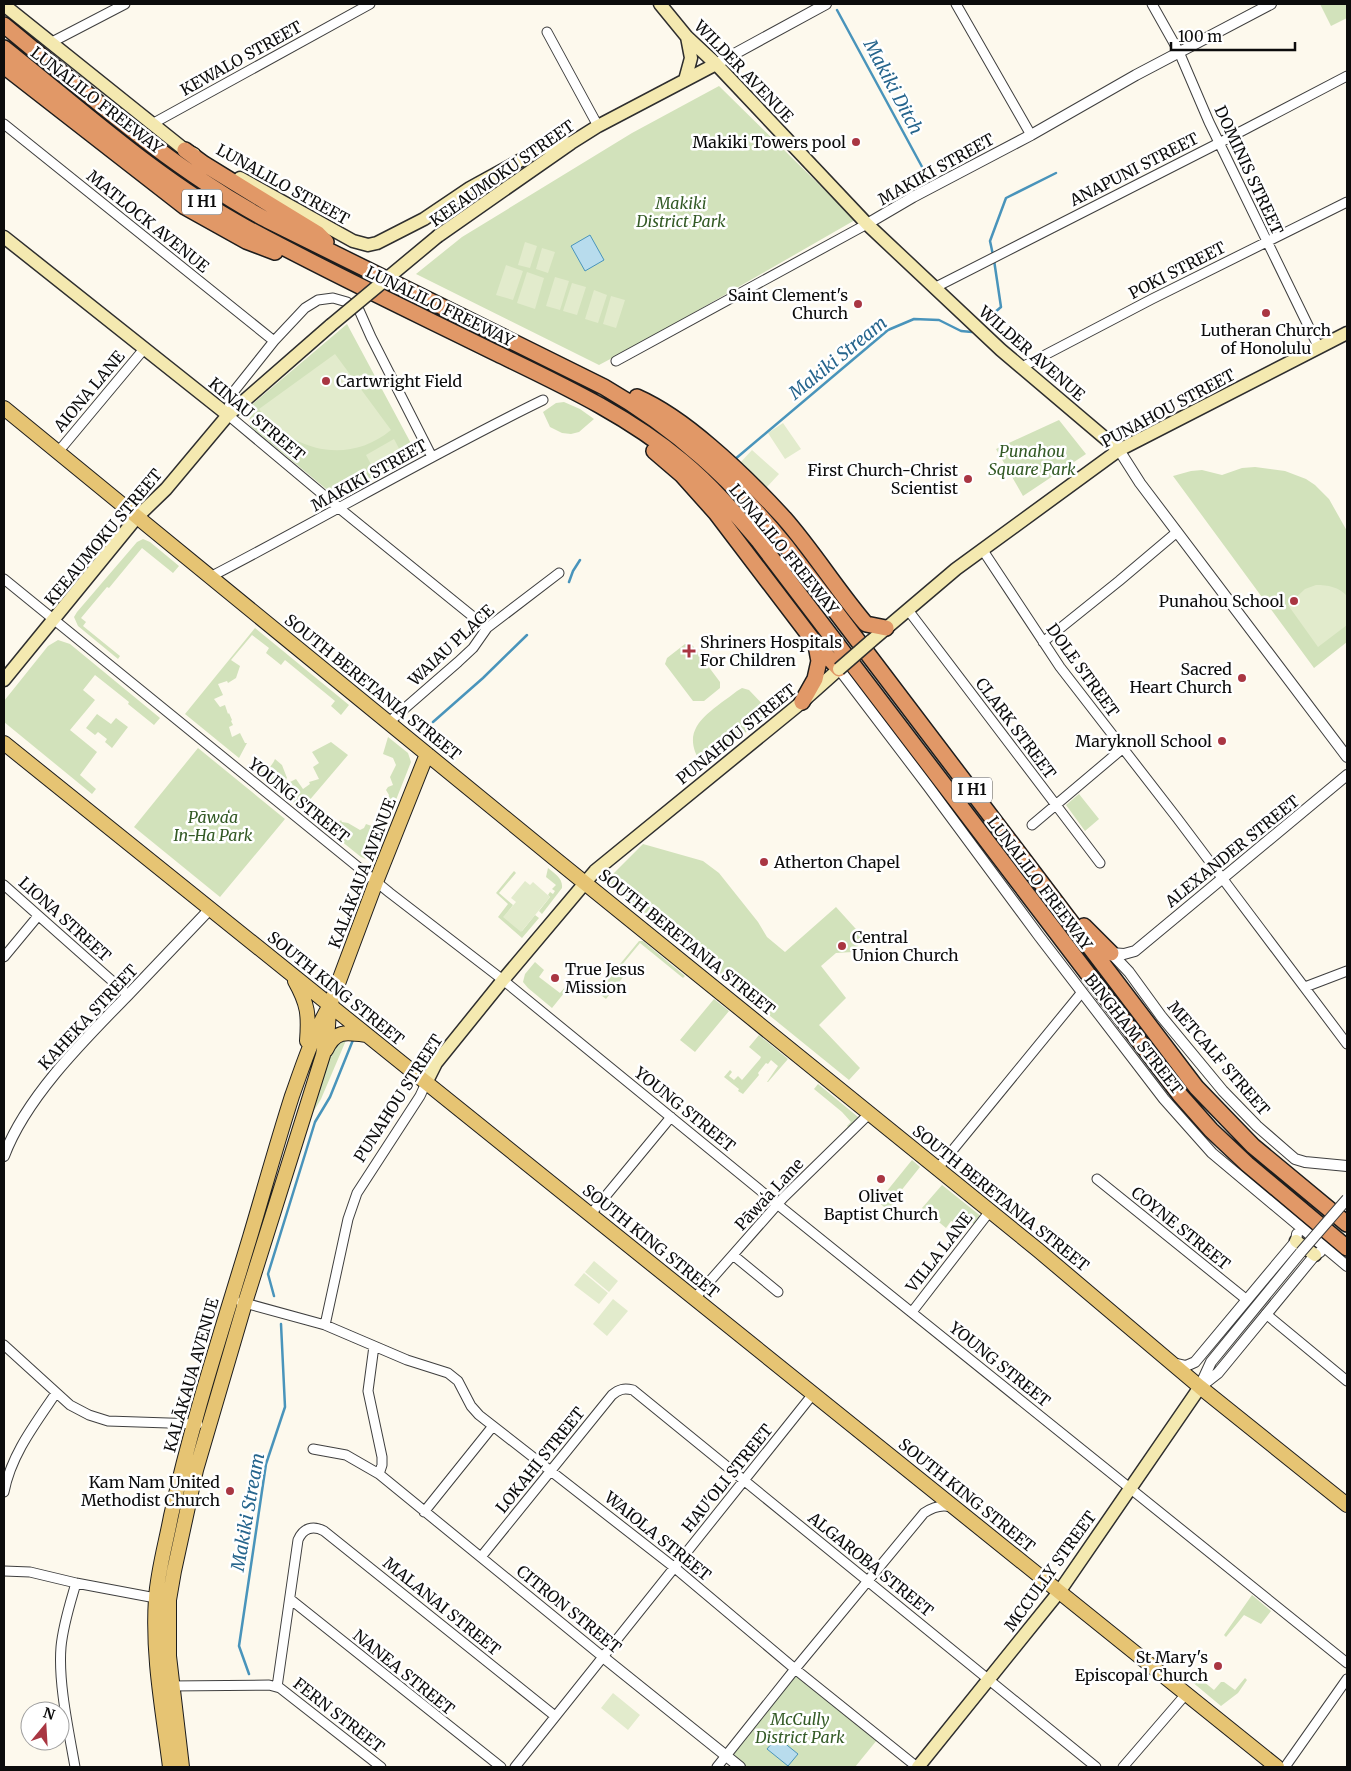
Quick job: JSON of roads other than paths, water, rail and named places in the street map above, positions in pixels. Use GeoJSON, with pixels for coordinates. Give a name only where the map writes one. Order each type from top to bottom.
{"type":"FeatureCollection","features":[{"type":"Feature","properties":{"kind":"highway","name":"LUNALILO FREEWAY"},"geometry":{"type":"LineString","coordinates":[[4,25],[163,153],[206,184],[267,220],[581,375],[627,400],[670,430],[710,464],[748,501],[786,546],[1037,876],[1176,1063],[1214,1108],[1260,1152],[1347,1224]]}},
{"type":"Feature","properties":{"kind":"highway","name":"LUNALILO FREEWAY"},"geometry":{"type":"LineString","coordinates":[[4,48],[151,166],[207,205],[286,249],[589,399],[662,445],[702,478],[722,497],[758,540],[1180,1095],[1211,1130],[1247,1164],[1347,1248]]}},
{"type":"Feature","properties":{"kind":"highway"},"geometry":{"type":"LineString","coordinates":[[4,66],[185,207],[246,241],[350,281]]}},
{"type":"Feature","properties":{"kind":"highway"},"geometry":{"type":"LineString","coordinates":[[185,150],[204,164],[318,234],[337,254]]}},
{"type":"Feature","properties":{"kind":"highway"},"geometry":{"type":"LineString","coordinates":[[581,375],[640,398],[667,412],[691,430],[728,461],[785,519],[866,624],[886,628]]}},
{"type":"Feature","properties":{"kind":"highway"},"geometry":{"type":"LineString","coordinates":[[589,399],[682,475],[716,513],[815,643],[839,670]]}},
{"type":"Feature","properties":{"kind":"highway"},"geometry":{"type":"LineString","coordinates":[[802,702],[815,679],[819,661],[815,643]]}},
{"type":"Feature","properties":{"kind":"highway"},"geometry":{"type":"LineString","coordinates":[[1037,876],[1111,953]]}},
{"type":"Feature","properties":{"kind":"main road","name":"WILDER AVENUE"},"geometry":{"type":"LineString","coordinates":[[660,4],[687,37],[716,64],[867,224],[934,288],[1022,367],[1120,450]]}},
{"type":"Feature","properties":{"kind":"main road","name":"LUNALILO STREET"},"geometry":{"type":"LineString","coordinates":[[4,5],[185,150],[353,241],[368,246],[390,238],[424,219],[470,188],[550,144],[571,143]]}},
{"type":"Feature","properties":{"kind":"main road"},"geometry":{"type":"LineString","coordinates":[[685,80],[691,58],[687,37]]}},
{"type":"Feature","properties":{"kind":"main road","name":"KEEAUMOKU STREET"},"geometry":{"type":"LineString","coordinates":[[4,680],[137,517],[166,489],[228,416],[331,325],[438,236],[571,143],[598,126],[716,64]]}},
{"type":"Feature","properties":{"kind":"main road"},"geometry":{"type":"LineString","coordinates":[[503,170],[511,184]]}},
{"type":"Feature","properties":{"kind":"main road","name":"KINAU STREET"},"geometry":{"type":"LineString","coordinates":[[4,237],[228,416]]}},
{"type":"Feature","properties":{"kind":"main road","name":"PUNAHOU STREET"},"geometry":{"type":"LineString","coordinates":[[426,1083],[436,1063],[595,871],[802,702],[886,628],[982,549],[1120,450],[1347,333]]}},
{"type":"Feature","properties":{"kind":"main road","name":"SOUTH BERETANIA STREET"},"geometry":{"type":"LineString","coordinates":[[4,408],[427,754],[990,1210],[1168,1360],[1347,1504]]}},
{"type":"Feature","properties":{"kind":"main road","name":"SOUTH KING STREET"},"geometry":{"type":"LineString","coordinates":[[4,743],[1277,1767]]}},
{"type":"Feature","properties":{"kind":"main road","name":"KALĀKAUA AVENUE"},"geometry":{"type":"LineString","coordinates":[[162,1599],[158,1581],[194,1423],[279,1137],[306,1054],[319,1023],[330,1005],[427,754]]}},
{"type":"Feature","properties":{"kind":"main road"},"geometry":{"type":"LineString","coordinates":[[290,973],[307,1007],[309,1026],[306,1054]]}},
{"type":"Feature","properties":{"kind":"main road","name":"KALĀKAUA AVENUE"},"geometry":{"type":"LineString","coordinates":[[182,1767],[155,1639],[162,1599],[174,1571],[190,1498],[245,1303],[323,1055],[330,1005]]}},
{"type":"Feature","properties":{"kind":"main road"},"geometry":{"type":"LineString","coordinates":[[323,1055],[330,1042],[338,1035],[347,1033],[368,1036]]}},
{"type":"Feature","properties":{"kind":"main road"},"geometry":{"type":"LineString","coordinates":[[1298,1246],[1314,1255]]}},
{"type":"Feature","properties":{"kind":"main road","name":"MCCULLY STREET"},"geometry":{"type":"LineString","coordinates":[[918,1767],[1059,1592],[1200,1386]]}},
{"type":"Feature","properties":{"kind":"main road","name":"KALĀKAUA AVENUE"},"geometry":{"type":"LineString","coordinates":[[165,1686],[170,1767]]}},
{"type":"Feature","properties":{"kind":"street"},"geometry":{"type":"LineString","coordinates":[[52,42],[125,4]]}},
{"type":"Feature","properties":{"kind":"street","name":"KEWALO STREET"},"geometry":{"type":"LineString","coordinates":[[152,124],[370,4]]}},
{"type":"Feature","properties":{"kind":"street","name":"KEEAUMOKU STREET"},"geometry":{"type":"LineString","coordinates":[[716,64],[826,4]]}},
{"type":"Feature","properties":{"kind":"street"},"geometry":{"type":"LineString","coordinates":[[956,4],[1031,135]]}},
{"type":"Feature","properties":{"kind":"street","name":"DOMINIS STREET"},"geometry":{"type":"LineString","coordinates":[[1152,4],[1179,52],[1219,143],[1319,348]]}},
{"type":"Feature","properties":{"kind":"street","name":"MAKIKI STREET"},"geometry":{"type":"LineString","coordinates":[[616,361],[913,197],[1031,135],[1100,95],[1271,4]]}},
{"type":"Feature","properties":{"kind":"street"},"geometry":{"type":"LineString","coordinates":[[547,32],[598,126]]}},
{"type":"Feature","properties":{"kind":"street","name":"ANAPUNI STREET"},"geometry":{"type":"LineString","coordinates":[[934,288],[1347,76]]}},
{"type":"Feature","properties":{"kind":"street","name":"MATLOCK AVENUE"},"geometry":{"type":"LineString","coordinates":[[4,124],[274,341]]}},
{"type":"Feature","properties":{"kind":"street","name":"POKI STREET"},"geometry":{"type":"LineString","coordinates":[[1022,367],[1152,299],[1347,202]]}},
{"type":"Feature","properties":{"kind":"street","name":"KEEAUMOKU STREET"},"geometry":{"type":"LineString","coordinates":[[228,416],[231,394],[274,341],[305,308],[318,300],[333,298],[347,302],[360,310],[370,337],[432,457]]}},
{"type":"Feature","properties":{"kind":"street","name":"AIONA LANE"},"geometry":{"type":"LineString","coordinates":[[58,452],[144,349]]}},
{"type":"Feature","properties":{"kind":"street","name":"MAKIKI STREET"},"geometry":{"type":"LineString","coordinates":[[210,577],[432,457],[543,400]]}},
{"type":"Feature","properties":{"kind":"street","name":"KINAU STREET"},"geometry":{"type":"LineString","coordinates":[[228,416],[338,508],[487,628]]}},
{"type":"Feature","properties":{"kind":"street","name":"WILDER AVENUE"},"geometry":{"type":"LineString","coordinates":[[1120,450],[1140,482],[1347,756]]}},
{"type":"Feature","properties":{"kind":"street"},"geometry":{"type":"LineString","coordinates":[[1043,642],[1178,532]]}},
{"type":"Feature","properties":{"kind":"street","name":"DOLE STREET"},"geometry":{"type":"LineString","coordinates":[[982,549],[1060,666],[1347,1044]]}},
{"type":"Feature","properties":{"kind":"street","name":"WAIAU PLACE"},"geometry":{"type":"LineString","coordinates":[[389,722],[468,652],[487,628],[559,573]]}},
{"type":"Feature","properties":{"kind":"street","name":"YOUNG STREET"},"geometry":{"type":"LineString","coordinates":[[4,578],[376,882],[503,980],[777,1204],[1347,1664]]}},
{"type":"Feature","properties":{"kind":"street","name":"CLARK STREET"},"geometry":{"type":"LineString","coordinates":[[908,610],[1100,863]]}},
{"type":"Feature","properties":{"kind":"street","name":"BINGHAM STREET"},"geometry":{"type":"LineString","coordinates":[[839,670],[1039,936],[1164,1098],[1212,1153],[1347,1266]]}},
{"type":"Feature","properties":{"kind":"street"},"geometry":{"type":"LineString","coordinates":[[1032,825],[1122,749]]}},
{"type":"Feature","properties":{"kind":"street","name":"ALEXANDER STREET"},"geometry":{"type":"LineString","coordinates":[[1135,951],[1347,775]]}},
{"type":"Feature","properties":{"kind":"street","name":"LIONA STREET"},"geometry":{"type":"LineString","coordinates":[[4,885],[128,995]]}},
{"type":"Feature","properties":{"kind":"street","name":"KAHEKA STREET"},"geometry":{"type":"LineString","coordinates":[[4,1156],[28,1111],[52,1077],[210,909]]}},
{"type":"Feature","properties":{"kind":"street"},"geometry":{"type":"LineString","coordinates":[[4,956],[38,916]]}},
{"type":"Feature","properties":{"kind":"street"},"geometry":{"type":"LineString","coordinates":[[1111,953],[1124,954],[1135,951]]}},
{"type":"Feature","properties":{"kind":"street"},"geometry":{"type":"LineString","coordinates":[[1129,972],[1135,951]]}},
{"type":"Feature","properties":{"kind":"street","name":"METCALF STREET"},"geometry":{"type":"LineString","coordinates":[[1111,953],[1129,972],[1168,1024],[1223,1091],[1295,1160],[1347,1166]]}},
{"type":"Feature","properties":{"kind":"street"},"geometry":{"type":"LineString","coordinates":[[1305,987],[1347,971]]}},
{"type":"Feature","properties":{"kind":"street"},"geometry":{"type":"LineString","coordinates":[[938,1168],[1082,992]]}},
{"type":"Feature","properties":{"kind":"street","name":"PUNAHOU STREET"},"geometry":{"type":"LineString","coordinates":[[325,1325],[350,1208],[357,1193],[420,1096],[426,1083]]}},
{"type":"Feature","properties":{"kind":"street","name":"Pāwaʻa Lane"},"geometry":{"type":"LineString","coordinates":[[694,1298],[777,1204],[870,1113]]}},
{"type":"Feature","properties":{"kind":"street"},"geometry":{"type":"LineString","coordinates":[[590,1214],[671,1117]]}},
{"type":"Feature","properties":{"kind":"street","name":"COYNE STREET"},"geometry":{"type":"LineString","coordinates":[[1097,1179],[1246,1300]]}},
{"type":"Feature","properties":{"kind":"street","name":"MCCULLY STREET"},"geometry":{"type":"LineString","coordinates":[[1168,1360],[1179,1365],[1191,1365],[1246,1300],[1347,1199]]}},
{"type":"Feature","properties":{"kind":"street","name":"VILLA LANE"},"geometry":{"type":"LineString","coordinates":[[912,1312],[990,1210]]}},
{"type":"Feature","properties":{"kind":"street","name":"MCCULLY STREET"},"geometry":{"type":"LineString","coordinates":[[1200,1386],[1211,1362],[1298,1246],[1299,1226]]}},
{"type":"Feature","properties":{"kind":"street"},"geometry":{"type":"LineString","coordinates":[[1314,1255],[1328,1250]]}},
{"type":"Feature","properties":{"kind":"street"},"geometry":{"type":"LineString","coordinates":[[733,1255],[778,1292]]}},
{"type":"Feature","properties":{"kind":"street","name":"MCCULLY STREET"},"geometry":{"type":"LineString","coordinates":[[1200,1386],[1218,1373],[1314,1255]]}},
{"type":"Feature","properties":{"kind":"street","name":"WAIOLA STREET"},"geometry":{"type":"LineString","coordinates":[[231,1300],[325,1325],[407,1360],[452,1375],[475,1410],[493,1426],[674,1568],[795,1669],[918,1767]]}},
{"type":"Feature","properties":{"kind":"street"},"geometry":{"type":"LineString","coordinates":[[1266,1314],[1347,1381]]}},
{"type":"Feature","properties":{"kind":"street"},"geometry":{"type":"LineString","coordinates":[[1211,1362],[1214,1341],[1217,1335]]}},
{"type":"Feature","properties":{"kind":"street"},"geometry":{"type":"LineString","coordinates":[[4,1345],[70,1405],[89,1415],[108,1421],[194,1423],[210,1428]]}},
{"type":"Feature","properties":{"kind":"street"},"geometry":{"type":"LineString","coordinates":[[374,1346],[368,1391],[382,1457],[379,1474]]}},
{"type":"Feature","properties":{"kind":"street","name":"LOKAHI STREET"},"geometry":{"type":"LineString","coordinates":[[481,1557],[612,1395],[626,1389]]}},
{"type":"Feature","properties":{"kind":"street","name":"ALGAROBA STREET"},"geometry":{"type":"LineString","coordinates":[[626,1389],[633,1390],[639,1394],[1096,1767]]}},
{"type":"Feature","properties":{"kind":"street"},"geometry":{"type":"LineString","coordinates":[[4,1492],[14,1462],[26,1437],[56,1393]]}},
{"type":"Feature","properties":{"kind":"street","name":"HAU'OLI STREET"},"geometry":{"type":"LineString","coordinates":[[515,1767],[813,1394]]}},
{"type":"Feature","properties":{"kind":"street"},"geometry":{"type":"LineString","coordinates":[[424,1512],[493,1426]]}},
{"type":"Feature","properties":{"kind":"street","name":"CITRON STREET"},"geometry":{"type":"LineString","coordinates":[[313,1449],[346,1456],[379,1474],[740,1767]]}},
{"type":"Feature","properties":{"kind":"street"},"geometry":{"type":"LineString","coordinates":[[717,1767],[924,1513],[939,1506],[956,1509]]}},
{"type":"Feature","properties":{"kind":"street","name":"MALANAI STREET"},"geometry":{"type":"LineString","coordinates":[[290,1599],[298,1540],[302,1533],[308,1529],[318,1528],[555,1716]]}},
{"type":"Feature","properties":{"kind":"street"},"geometry":{"type":"LineString","coordinates":[[4,1571],[30,1572],[76,1583],[162,1599]]}},
{"type":"Feature","properties":{"kind":"street"},"geometry":{"type":"LineString","coordinates":[[75,1767],[66,1710],[61,1649],[64,1627],[76,1583]]}},
{"type":"Feature","properties":{"kind":"street"},"geometry":{"type":"LineString","coordinates":[[277,1687],[290,1599]]}},
{"type":"Feature","properties":{"kind":"street","name":"NANEA STREET"},"geometry":{"type":"LineString","coordinates":[[290,1599],[501,1767]]}},
{"type":"Feature","properties":{"kind":"street"},"geometry":{"type":"LineString","coordinates":[[1285,1767],[1347,1679]]}},
{"type":"Feature","properties":{"kind":"street","name":"FERN STREET"},"geometry":{"type":"LineString","coordinates":[[165,1686],[269,1685],[277,1687],[286,1691],[381,1767]]}},
{"type":"Feature","properties":{"kind":"street"},"geometry":{"type":"LineString","coordinates":[[1123,1767],[1186,1694]]}},
{"type":"Feature","properties":{"kind":"water"},"geometry":{"type":"Polygon","coordinates":[[[590,235],[604,260],[585,271],[571,246],[590,235]]]}},
{"type":"Feature","properties":{"kind":"water"},"geometry":{"type":"Polygon","coordinates":[[[777,1737],[798,1754],[788,1766],[767,1749],[777,1737]]]}},
{"type":"Feature","properties":{"kind":"waterway","name":"Makiki Ditch"},"geometry":{"type":"LineString","coordinates":[[837,10],[927,176]]}},
{"type":"Feature","properties":{"kind":"waterway","name":"Makiki Stream"},"geometry":{"type":"LineString","coordinates":[[993,255],[990,241],[1006,198],[1056,173]]}},
{"type":"Feature","properties":{"kind":"waterway","name":"Makiki Stream"},"geometry":{"type":"LineString","coordinates":[[987,319],[1001,307],[994,260]]}},
{"type":"Feature","properties":{"kind":"waterway","name":"Makiki Stream"},"geometry":{"type":"LineString","coordinates":[[734,460],[888,330],[914,319],[939,320],[961,331],[972,332]]}},
{"type":"Feature","properties":{"kind":"waterway","name":"Makiki Stream"},"geometry":{"type":"LineString","coordinates":[[569,582],[580,560]]}},
{"type":"Feature","properties":{"kind":"waterway","name":"Makiki Stream"},"geometry":{"type":"LineString","coordinates":[[433,722],[483,678],[527,635]]}},
{"type":"Feature","properties":{"kind":"waterway","name":"Makiki Stream"},"geometry":{"type":"LineString","coordinates":[[274,1296],[268,1274],[315,1122],[330,1097],[353,1040]]}},
{"type":"Feature","properties":{"kind":"waterway","name":"Makiki Stream"},"geometry":{"type":"LineString","coordinates":[[249,1674],[239,1646],[266,1464],[285,1407],[281,1324]]}},
{"type":"Feature","properties":{"kind":"place","name":"Makiki Towers pool"},"geometry":{"type":"Point","coordinates":[856,142]}},
{"type":"Feature","properties":{"kind":"place","name":"Saint Clement's Church"},"geometry":{"type":"Point","coordinates":[858,304]}},
{"type":"Feature","properties":{"kind":"place","name":"Lutheran Church of Honolulu"},"geometry":{"type":"Point","coordinates":[1266,313]}},
{"type":"Feature","properties":{"kind":"place","name":"Cartwright Field"},"geometry":{"type":"Point","coordinates":[326,381]}},
{"type":"Feature","properties":{"kind":"place","name":"First Church-Christ Scientist"},"geometry":{"type":"Point","coordinates":[968,479]}},
{"type":"Feature","properties":{"kind":"place","name":"Punahou School"},"geometry":{"type":"Point","coordinates":[1294,601]}},
{"type":"Feature","properties":{"kind":"place","name":"Shriners Hospitals For Children"},"geometry":{"type":"Point","coordinates":[689,651]}},
{"type":"Feature","properties":{"kind":"place","name":"Sacred Heart Church"},"geometry":{"type":"Point","coordinates":[1242,678]}},
{"type":"Feature","properties":{"kind":"place","name":"Maryknoll School"},"geometry":{"type":"Point","coordinates":[1222,741]}},
{"type":"Feature","properties":{"kind":"place","name":"Atherton Chapel"},"geometry":{"type":"Point","coordinates":[764,862]}},
{"type":"Feature","properties":{"kind":"place","name":"Central Union Church"},"geometry":{"type":"Point","coordinates":[842,946]}},
{"type":"Feature","properties":{"kind":"place","name":"True Jesus Mission"},"geometry":{"type":"Point","coordinates":[555,978]}},
{"type":"Feature","properties":{"kind":"place","name":"Olivet Baptist Church"},"geometry":{"type":"Point","coordinates":[881,1179]}},
{"type":"Feature","properties":{"kind":"place","name":"Kam Nam United Methodist Church"},"geometry":{"type":"Point","coordinates":[230,1491]}},
{"type":"Feature","properties":{"kind":"place","name":"St Mary's Episcopal Church"},"geometry":{"type":"Point","coordinates":[1218,1666]}},
{"type":"Feature","properties":{"kind":"park label","name":"Makiki District Park"},"geometry":{"type":"Point","coordinates":[681,212]}},
{"type":"Feature","properties":{"kind":"park label","name":"Punahou Square Park"},"geometry":{"type":"Point","coordinates":[1032,460]}},
{"type":"Feature","properties":{"kind":"park label","name":"Pāwaʻa In-Ha Park"},"geometry":{"type":"Point","coordinates":[213,826]}},
{"type":"Feature","properties":{"kind":"park label","name":"McCully District Park"},"geometry":{"type":"Point","coordinates":[800,1728]}}]}
